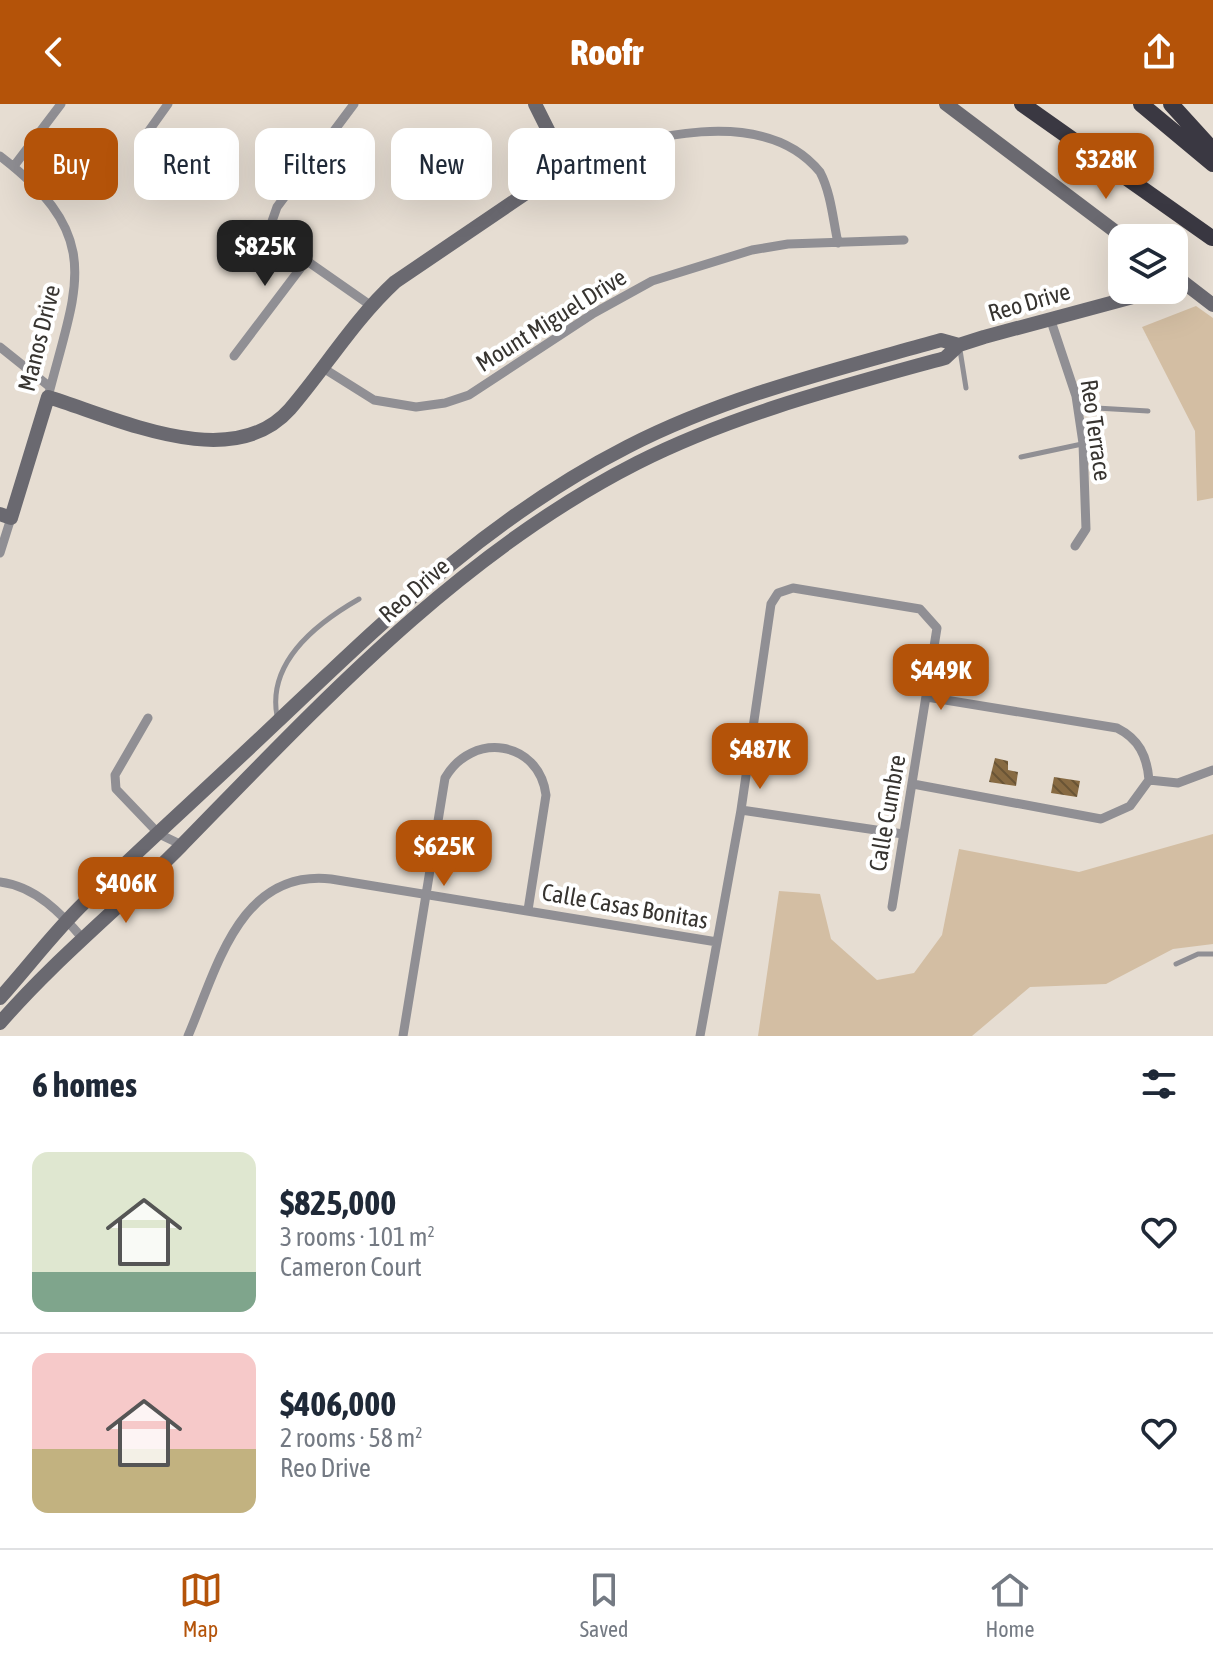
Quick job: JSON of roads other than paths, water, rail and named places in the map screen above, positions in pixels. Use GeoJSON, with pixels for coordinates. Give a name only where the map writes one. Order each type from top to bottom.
{"type":"FeatureCollection","features":[{"type":"Feature","properties":{"kind":"highway"},"geometry":{"type":"LineString","coordinates":[[1022,104],[1212,238]]}},
{"type":"Feature","properties":{"kind":"highway"},"geometry":{"type":"LineString","coordinates":[[1043,104],[1212,238]]}},
{"type":"Feature","properties":{"kind":"highway"},"geometry":{"type":"LineString","coordinates":[[1141,104],[1213,164]]}},
{"type":"Feature","properties":{"kind":"highway"},"geometry":{"type":"LineString","coordinates":[[1171,104],[1213,150]]}},
{"type":"Feature","properties":{"kind":"main road"},"geometry":{"type":"LineString","coordinates":[[535,104],[547,128]]}},
{"type":"Feature","properties":{"kind":"main road"},"geometry":{"type":"LineString","coordinates":[[946,104],[1108,226]]}},
{"type":"Feature","properties":{"kind":"main road"},"geometry":{"type":"LineString","coordinates":[[49,392],[192,441],[217,442],[242,438],[277,420],[323,368],[370,305],[395,282],[516,200]]}},
{"type":"Feature","properties":{"kind":"main road"},"geometry":{"type":"LineString","coordinates":[[1188,289],[1213,305]]}},
{"type":"Feature","properties":{"kind":"main road","name":"Reo Drive"},"geometry":{"type":"LineString","coordinates":[[0,1023],[303,723],[437,598],[499,548],[568,502],[637,463],[782,404],[945,358],[959,345],[1108,303]]}},
{"type":"Feature","properties":{"kind":"main road","name":"Reo Drive"},"geometry":{"type":"LineString","coordinates":[[0,998],[68,921],[159,834],[423,584],[488,533],[628,446],[778,386],[941,340],[959,345]]}},
{"type":"Feature","properties":{"kind":"main road","name":"Manos Drive"},"geometry":{"type":"LineString","coordinates":[[5,516],[49,392]]}},
{"type":"Feature","properties":{"kind":"street"},"geometry":{"type":"LineString","coordinates":[[14,166],[61,104]]}},
{"type":"Feature","properties":{"kind":"street"},"geometry":{"type":"LineString","coordinates":[[151,128],[168,104]]}},
{"type":"Feature","properties":{"kind":"street"},"geometry":{"type":"LineString","coordinates":[[354,104],[277,207],[270,227],[277,240],[370,305]]}},
{"type":"Feature","properties":{"kind":"street"},"geometry":{"type":"LineString","coordinates":[[663,128],[704,119]]}},
{"type":"Feature","properties":{"kind":"street"},"geometry":{"type":"LineString","coordinates":[[770,126],[801,147],[820,174],[838,243]]}},
{"type":"Feature","properties":{"kind":"street","name":"Manos Drive"},"geometry":{"type":"LineString","coordinates":[[0,156],[54,206],[72,243],[76,277],[74,303],[49,392]]}},
{"type":"Feature","properties":{"kind":"street","name":"Mount Miguel Drive"},"geometry":{"type":"LineString","coordinates":[[323,368],[374,400],[416,407],[445,403],[469,395],[594,313],[652,281],[752,250],[788,244],[904,240]]}},
{"type":"Feature","properties":{"kind":"street"},"geometry":{"type":"LineString","coordinates":[[234,356],[306,261]]}},
{"type":"Feature","properties":{"kind":"street","name":"Reo Terrace"},"geometry":{"type":"LineString","coordinates":[[1050,318],[1078,407],[1083,443],[1086,529],[1075,546]]}},
{"type":"Feature","properties":{"kind":"street"},"geometry":{"type":"LineString","coordinates":[[0,347],[49,392]]}},
{"type":"Feature","properties":{"kind":"street","name":"Manos Drive"},"geometry":{"type":"LineString","coordinates":[[0,553],[5,516]]}},
{"type":"Feature","properties":{"kind":"street","name":"Calle Cumbre"},"geometry":{"type":"LineString","coordinates":[[741,810],[773,600],[778,593],[793,588],[920,609],[937,628],[892,907]]}},
{"type":"Feature","properties":{"kind":"street"},"geometry":{"type":"LineString","coordinates":[[913,784],[1101,819],[1130,806],[1149,780],[1142,750],[1132,737],[1117,728],[927,697]]}},
{"type":"Feature","properties":{"kind":"street"},"geometry":{"type":"LineString","coordinates":[[148,718],[115,775],[116,789],[159,834],[182,845]]}},
{"type":"Feature","properties":{"kind":"street"},"geometry":{"type":"LineString","coordinates":[[403,1036],[445,778],[467,754],[500,747],[528,758],[539,771],[545,787],[528,910]]}},
{"type":"Feature","properties":{"kind":"street"},"geometry":{"type":"LineString","coordinates":[[1149,780],[1178,783],[1213,770]]}},
{"type":"Feature","properties":{"kind":"street"},"geometry":{"type":"LineString","coordinates":[[700,1036],[741,810],[903,834]]}},
{"type":"Feature","properties":{"kind":"street","name":"Calle Casas Bonitas"},"geometry":{"type":"LineString","coordinates":[[188,1036],[236,925],[266,893],[297,879],[319,877],[717,942]]}},
{"type":"Feature","properties":{"kind":"street"},"geometry":{"type":"LineString","coordinates":[[0,882],[22,887],[68,921],[84,940]]}},
{"type":"Feature","properties":{"kind":"lane"},"geometry":{"type":"LineString","coordinates":[[959,345],[966,388]]}},
{"type":"Feature","properties":{"kind":"lane"},"geometry":{"type":"LineString","coordinates":[[1078,407],[1148,411]]}},
{"type":"Feature","properties":{"kind":"lane"},"geometry":{"type":"LineString","coordinates":[[1021,457],[1083,443]]}},
{"type":"Feature","properties":{"kind":"lane"},"geometry":{"type":"LineString","coordinates":[[278,721],[275,691],[293,654],[323,622],[359,599]]}},
{"type":"Feature","properties":{"kind":"lane"},"geometry":{"type":"LineString","coordinates":[[1176,964],[1198,954],[1213,954]]}}]}
